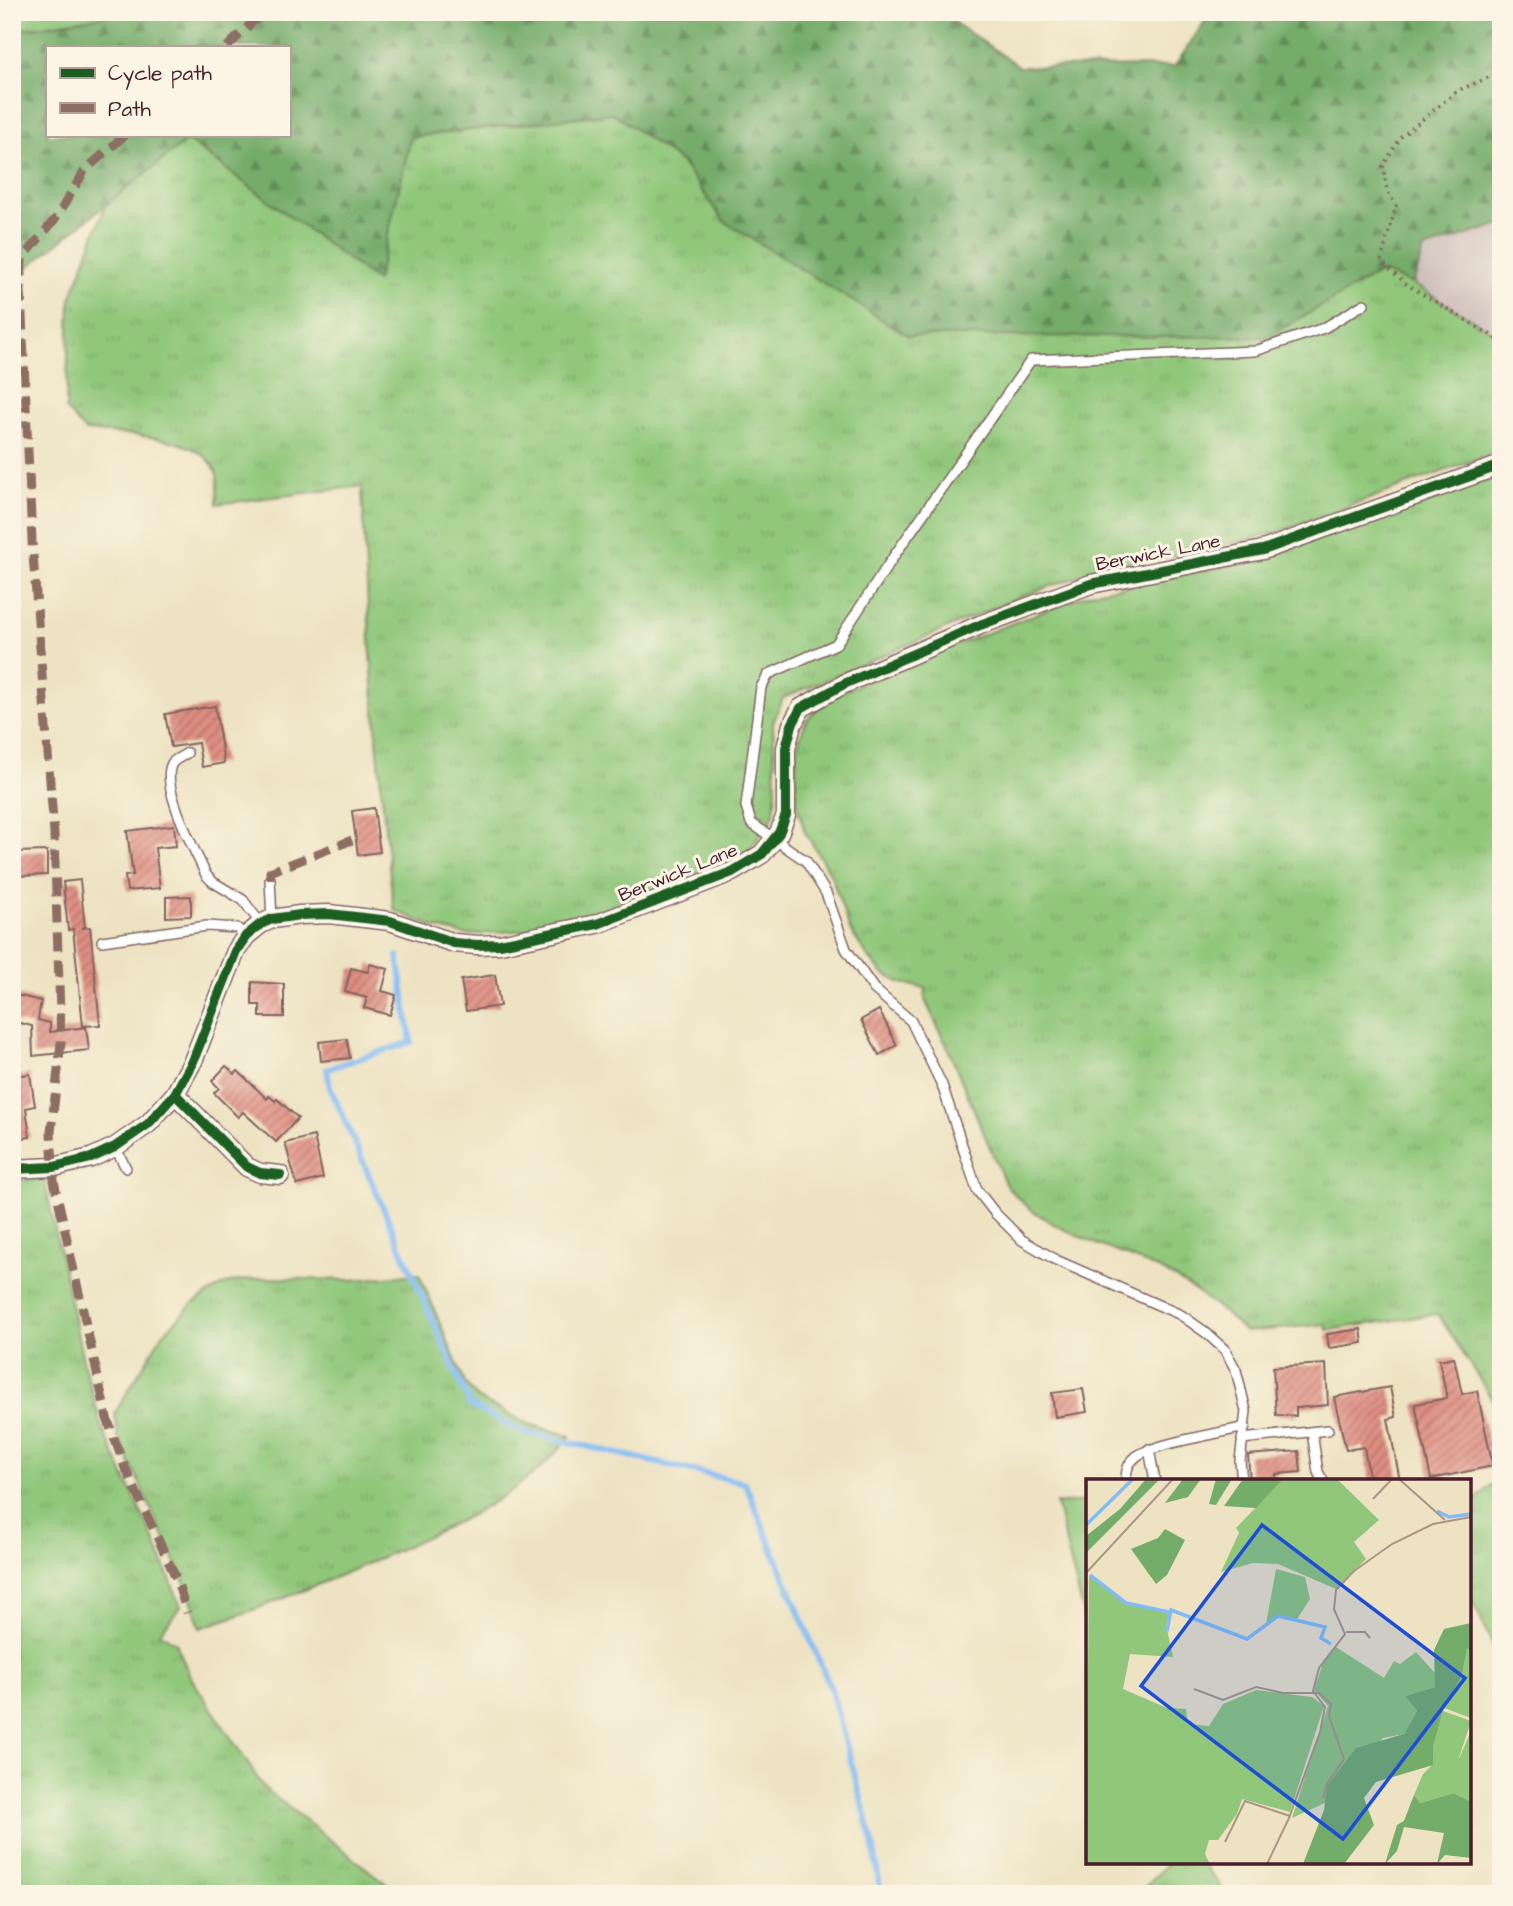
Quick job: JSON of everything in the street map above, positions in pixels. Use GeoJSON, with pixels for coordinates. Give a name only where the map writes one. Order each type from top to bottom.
{"type":"FeatureCollection","features":[{"type":"Feature","properties":{"kind":"street","name":"Berwick Lane"},"geometry":{"type":"LineString","coordinates":[[267,921],[329,914],[357,916],[390,921],[454,943],[500,944],[597,924],[732,872],[762,854],[779,833],[786,815],[786,748],[792,725],[801,708],[844,684],[980,625],[1091,584],[1263,550],[1501,465]]}},
{"type":"Feature","properties":{"kind":"street"},"geometry":{"type":"LineString","coordinates":[[12,1169],[54,1167],[90,1158],[115,1147],[148,1124],[176,1094],[193,1061],[236,951],[246,936],[267,921]]}},
{"type":"Feature","properties":{"kind":"street"},"geometry":{"type":"LineString","coordinates":[[176,1094],[247,1167],[260,1173],[279,1174]]}},
{"type":"Feature","properties":{"kind":"lane"},"geometry":{"type":"LineString","coordinates":[[1242,1479],[1240,1461],[1246,1411],[1236,1370],[1225,1350],[1181,1315],[1056,1260],[1022,1240],[995,1213],[977,1190],[942,1085],[911,1021],[874,989],[846,950],[827,893],[806,861],[792,849],[751,824],[746,806],[761,687],[769,674],[836,644],[1031,360],[1255,351],[1324,328],[1364,304]]}},
{"type":"Feature","properties":{"kind":"lane"},"geometry":{"type":"LineString","coordinates":[[187,753],[173,763],[169,773],[169,789],[206,875],[243,900],[267,921]]}},
{"type":"Feature","properties":{"kind":"lane"},"geometry":{"type":"LineString","coordinates":[[267,921],[270,879]]}},
{"type":"Feature","properties":{"kind":"lane"},"geometry":{"type":"LineString","coordinates":[[102,941],[207,926],[237,928],[246,936]]}},
{"type":"Feature","properties":{"kind":"lane"},"geometry":{"type":"LineString","coordinates":[[115,1147],[126,1168]]}},
{"type":"Feature","properties":{"kind":"lane"},"geometry":{"type":"LineString","coordinates":[[1126,1479],[1126,1471],[1131,1462],[1149,1449],[1245,1427]]}},
{"type":"Feature","properties":{"kind":"lane"},"geometry":{"type":"LineString","coordinates":[[1242,1439],[1328,1430]]}},
{"type":"Feature","properties":{"kind":"lane"},"geometry":{"type":"LineString","coordinates":[[1312,1432],[1318,1472],[1322,1479]]}},
{"type":"Feature","properties":{"kind":"lane"},"geometry":{"type":"LineString","coordinates":[[1149,1449],[1155,1479]]}},
{"type":"Feature","properties":{"kind":"path"},"geometry":{"type":"LineString","coordinates":[[1501,72],[1457,92],[1401,137],[1383,166],[1387,190],[1396,206],[1381,261],[1407,285],[1501,341]]}},
{"type":"Feature","properties":{"kind":"path"},"geometry":{"type":"LineString","coordinates":[[12,307],[21,292]]}},
{"type":"Feature","properties":{"kind":"shaded area"},"geometry":{"type":"Polygon","coordinates":[[[1501,224],[1501,337],[1413,284],[1423,249],[1501,224]]]}},
{"type":"Feature","properties":{"kind":"green space"},"geometry":{"type":"Polygon","coordinates":[[[12,12],[130,12],[12,31],[12,12]]]}},
{"type":"Feature","properties":{"kind":"green space"},"geometry":{"type":"Polygon","coordinates":[[[130,12],[939,12],[1020,67],[1175,66],[1211,12],[1501,12],[1501,224],[1424,249],[1413,284],[1381,272],[1267,337],[909,336],[725,222],[682,163],[613,113],[411,137],[377,281],[187,140],[12,280],[12,31],[130,12]]]}},
{"type":"Feature","properties":{"kind":"green space"},"geometry":{"type":"Polygon","coordinates":[[[613,113],[682,163],[725,222],[1267,337],[1381,272],[1413,284],[1501,337],[1501,450],[1279,532],[1203,550],[1103,568],[1022,596],[783,698],[773,723],[776,792],[774,815],[748,852],[613,906],[525,930],[466,935],[436,928],[394,910],[374,698],[362,486],[217,504],[216,471],[207,459],[194,449],[158,438],[85,431],[66,410],[70,302],[105,206],[187,140],[377,281],[411,137],[613,113]]]}},
{"type":"Feature","properties":{"kind":"green space"},"geometry":{"type":"Polygon","coordinates":[[[1501,473],[1501,1413],[1438,1314],[1327,1330],[1326,1324],[1245,1332],[1180,1281],[1158,1269],[1075,1235],[1035,1212],[1019,1199],[1005,1183],[925,1000],[926,988],[901,983],[883,974],[850,930],[831,875],[805,832],[796,802],[796,751],[806,720],[830,697],[894,669],[1093,592],[1258,560],[1501,473]]]}},
{"type":"Feature","properties":{"kind":"green space"},"geometry":{"type":"Polygon","coordinates":[[[44,1178],[84,1365],[102,1428],[181,1606],[160,1633],[176,1643],[190,1676],[264,1788],[399,1894],[12,1894],[12,1181],[44,1178]]]}},
{"type":"Feature","properties":{"kind":"green space"},"geometry":{"type":"Polygon","coordinates":[[[419,1274],[465,1383],[477,1398],[529,1424],[570,1436],[531,1476],[460,1521],[316,1585],[200,1628],[189,1592],[118,1436],[115,1413],[162,1335],[191,1305],[223,1285],[237,1281],[265,1278],[351,1280],[419,1274]]]}},
{"type":"Feature","properties":{"kind":"green space"},"geometry":{"type":"Polygon","coordinates":[[[1501,1476],[1501,1656],[1498,1657],[1471,1597],[1471,1504],[1501,1476]]]}},
{"type":"Feature","properties":{"kind":"green space"},"geometry":{"type":"Polygon","coordinates":[[[1086,1501],[1086,1623],[1056,1504],[1086,1501]]]}},
{"type":"Feature","properties":{"kind":"green space"},"geometry":{"type":"Polygon","coordinates":[[[1167,1864],[1204,1864],[1226,1894],[1138,1894],[1167,1864]]]}},
{"type":"Feature","properties":{"kind":"building"},"geometry":{"type":"Polygon","coordinates":[[[215,706],[224,763],[202,767],[198,743],[171,747],[165,714],[215,706]]]}},
{"type":"Feature","properties":{"kind":"building"},"geometry":{"type":"Polygon","coordinates":[[[374,808],[380,852],[358,855],[352,811],[374,808]]]}},
{"type":"Feature","properties":{"kind":"building"},"geometry":{"type":"Polygon","coordinates":[[[174,825],[176,846],[155,848],[160,888],[127,891],[125,876],[133,875],[127,831],[174,825]]]}},
{"type":"Feature","properties":{"kind":"building"},"geometry":{"type":"Polygon","coordinates":[[[47,851],[47,875],[15,876],[15,852],[47,851]]]}},
{"type":"Feature","properties":{"kind":"building"},"geometry":{"type":"Polygon","coordinates":[[[80,880],[85,928],[90,927],[100,1025],[83,1026],[73,929],[68,930],[63,882],[80,880]]]}},
{"type":"Feature","properties":{"kind":"building"},"geometry":{"type":"Polygon","coordinates":[[[191,896],[191,916],[166,917],[166,897],[191,896]]]}},
{"type":"Feature","properties":{"kind":"building"},"geometry":{"type":"Polygon","coordinates":[[[370,964],[388,969],[382,991],[396,995],[390,1015],[364,1008],[367,998],[345,992],[351,968],[368,972],[370,964]]]}},
{"type":"Feature","properties":{"kind":"building"},"geometry":{"type":"Polygon","coordinates":[[[495,975],[500,1006],[466,1011],[461,980],[495,975]]]}},
{"type":"Feature","properties":{"kind":"building"},"geometry":{"type":"Polygon","coordinates":[[[252,982],[284,984],[284,1017],[260,1017],[260,1005],[252,1005],[252,982]]]}},
{"type":"Feature","properties":{"kind":"building"},"geometry":{"type":"Polygon","coordinates":[[[12,994],[41,1001],[38,1020],[50,1023],[50,1032],[86,1027],[89,1050],[33,1056],[32,1026],[12,1021],[12,994]]]}},
{"type":"Feature","properties":{"kind":"building"},"geometry":{"type":"Polygon","coordinates":[[[879,1010],[897,1045],[879,1055],[861,1020],[879,1010]]]}},
{"type":"Feature","properties":{"kind":"building"},"geometry":{"type":"Polygon","coordinates":[[[347,1039],[350,1058],[321,1061],[319,1042],[347,1039]]]}},
{"type":"Feature","properties":{"kind":"building"},"geometry":{"type":"Polygon","coordinates":[[[226,1066],[235,1074],[238,1071],[267,1099],[269,1096],[275,1101],[277,1099],[298,1118],[276,1142],[243,1112],[238,1117],[214,1093],[219,1088],[212,1081],[226,1066]]]}},
{"type":"Feature","properties":{"kind":"building"},"geometry":{"type":"Polygon","coordinates":[[[30,1074],[35,1106],[26,1108],[30,1137],[12,1139],[12,1076],[30,1074]]]}},
{"type":"Feature","properties":{"kind":"building"},"geometry":{"type":"Polygon","coordinates":[[[314,1136],[323,1178],[297,1185],[285,1143],[314,1136]]]}},
{"type":"Feature","properties":{"kind":"building"},"geometry":{"type":"Polygon","coordinates":[[[1361,1329],[1363,1343],[1329,1348],[1327,1334],[1361,1329]]]}},
{"type":"Feature","properties":{"kind":"building"},"geometry":{"type":"Polygon","coordinates":[[[1454,1357],[1462,1394],[1477,1391],[1493,1466],[1431,1479],[1415,1404],[1447,1398],[1439,1360],[1454,1357]]]}},
{"type":"Feature","properties":{"kind":"building"},"geometry":{"type":"Polygon","coordinates":[[[1326,1364],[1328,1405],[1296,1408],[1296,1416],[1276,1415],[1273,1367],[1326,1364]]]}},
{"type":"Feature","properties":{"kind":"building"},"geometry":{"type":"Polygon","coordinates":[[[1390,1387],[1396,1417],[1388,1419],[1400,1479],[1370,1479],[1364,1447],[1346,1450],[1334,1397],[1390,1387]]]}},
{"type":"Feature","properties":{"kind":"building"},"geometry":{"type":"Polygon","coordinates":[[[1083,1389],[1087,1412],[1055,1417],[1052,1393],[1083,1389]]]}},
{"type":"Feature","properties":{"kind":"building"},"geometry":{"type":"Polygon","coordinates":[[[1299,1451],[1301,1472],[1276,1474],[1276,1479],[1250,1479],[1248,1455],[1299,1451]]]}},
{"type":"Feature","properties":{"kind":"waterway"},"geometry":{"type":"LineString","coordinates":[[398,956],[411,1042],[327,1069],[330,1087],[470,1405],[520,1431],[745,1483],[831,1689],[873,1842],[881,1894]]}},
{"type":"Feature","properties":{"kind":"marked path"},"geometry":{"type":"LineString","coordinates":[[228,46],[263,12]]}},
{"type":"Feature","properties":{"kind":"marked path"},"geometry":{"type":"LineString","coordinates":[[124,136],[85,170],[56,218],[22,259],[21,292],[32,541],[54,834],[61,1043],[51,1132],[54,1181],[107,1418],[124,1465],[176,1578],[187,1613]]}},
{"type":"Feature","properties":{"kind":"marked path"},"geometry":{"type":"LineString","coordinates":[[270,879],[270,872],[352,840]]}},
{"type":"Feature","properties":{"kind":"cycle path"},"geometry":{"type":"LineString","coordinates":[[12,1169],[54,1167],[91,1158],[115,1147],[148,1124],[175,1094],[193,1061],[236,951],[246,936],[261,924],[272,919],[329,914],[390,921],[454,943],[477,945],[500,944],[597,924],[732,872],[762,854],[779,833],[786,815],[786,748],[792,725],[801,708],[844,684],[980,625],[1091,584],[1263,550],[1501,465]]}},
{"type":"Feature","properties":{"kind":"cycle path"},"geometry":{"type":"LineString","coordinates":[[175,1094],[247,1167],[260,1173],[280,1175]]}}]}
